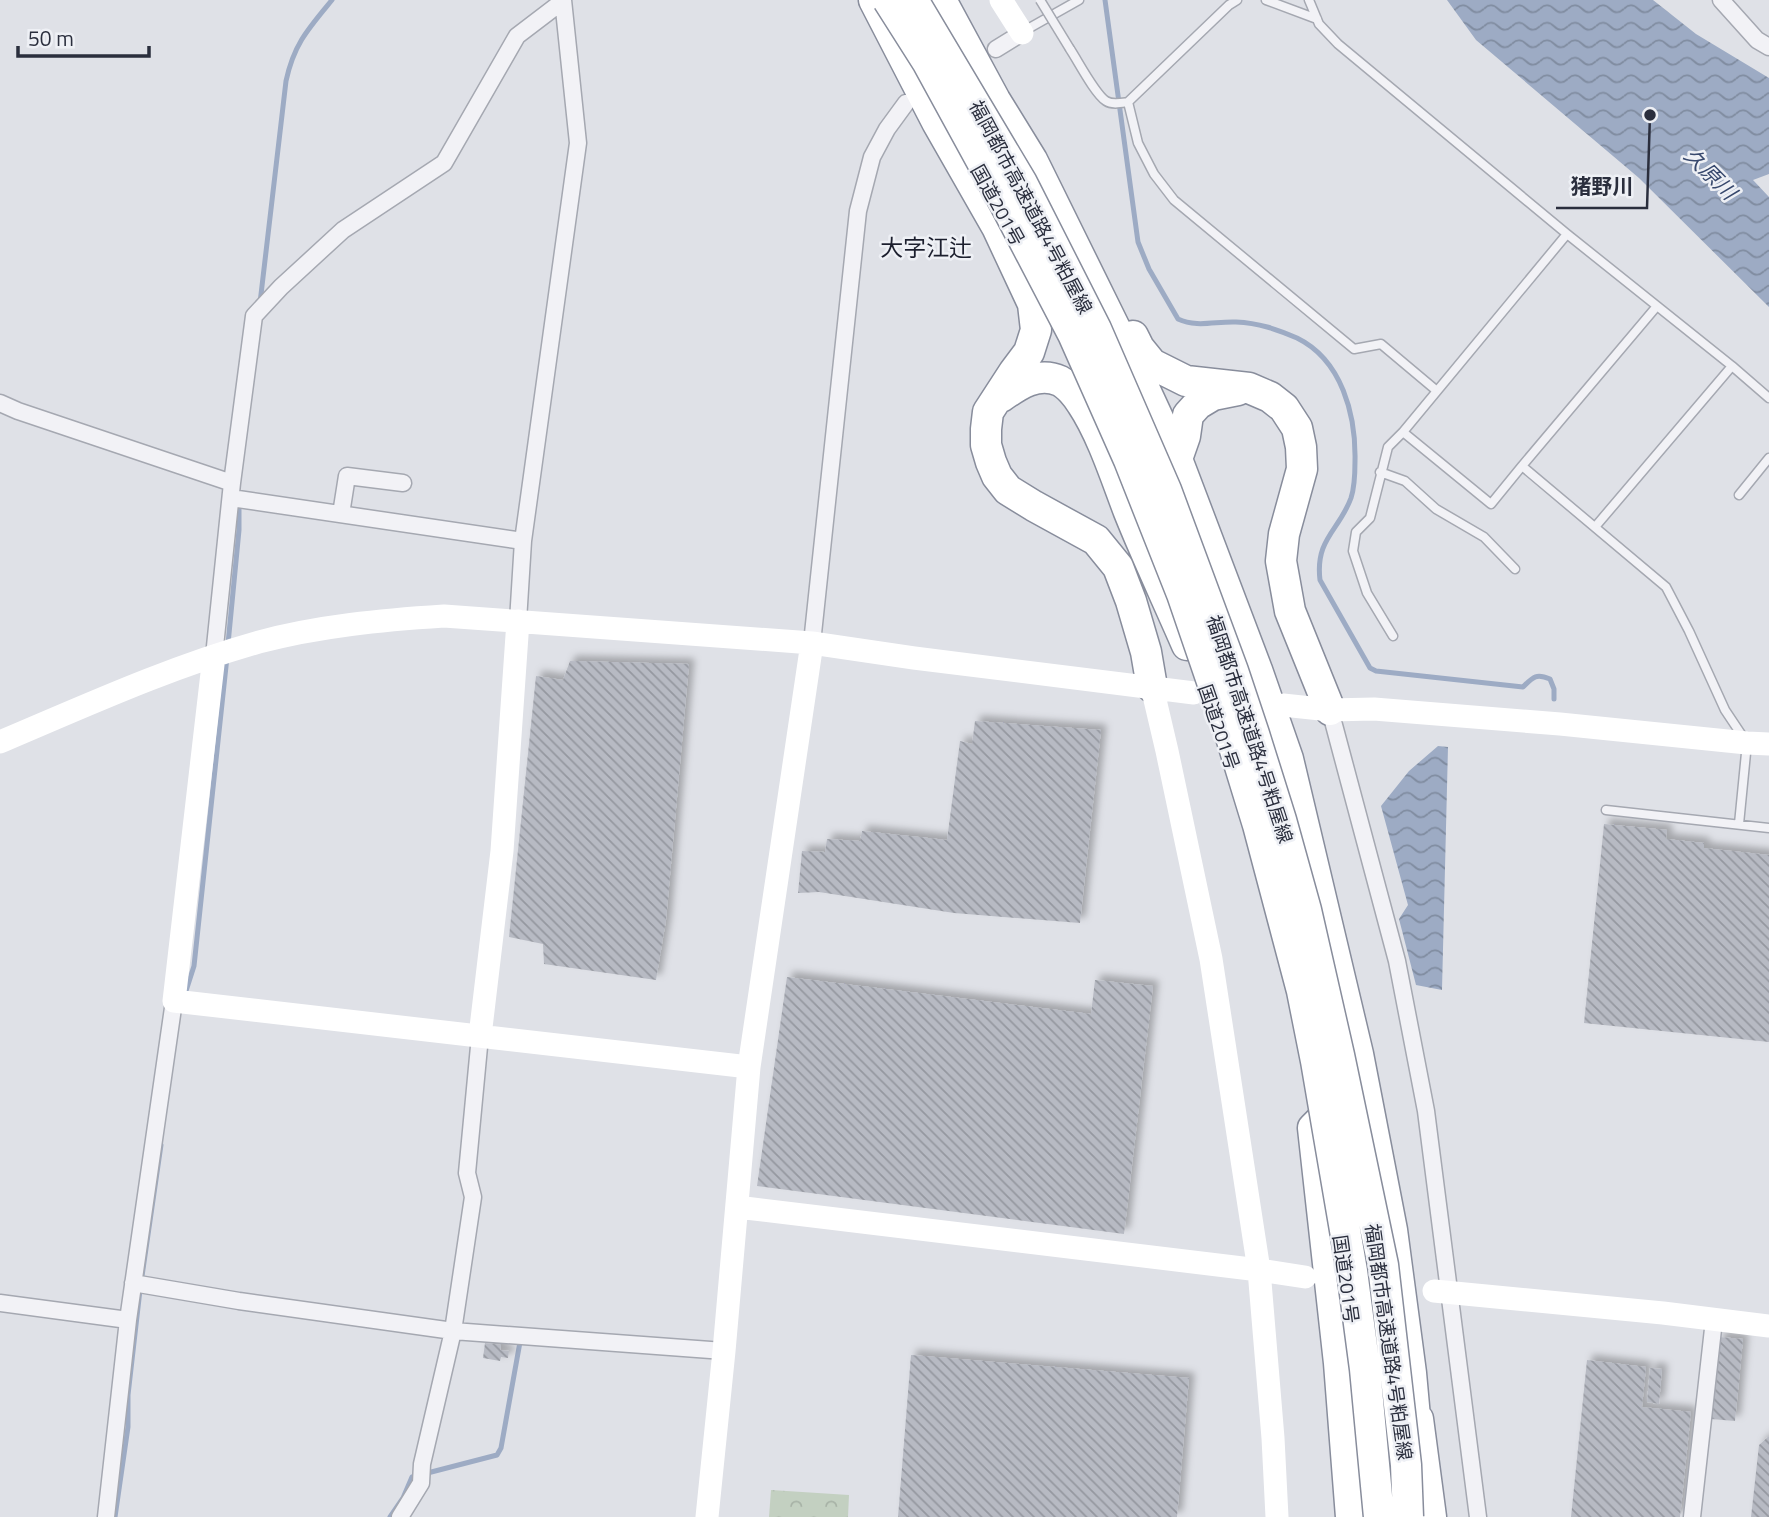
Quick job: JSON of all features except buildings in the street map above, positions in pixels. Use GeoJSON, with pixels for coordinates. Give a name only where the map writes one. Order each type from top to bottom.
{"type":"FeatureCollection","features":[{"type":"Feature","properties":{"kind":"highway"},"geometry":{"type":"LineString","coordinates":[[875,0],[937,122],[997,227],[1033,304],[1036,330],[1029,352],[988,412],[986,445],[991,462],[997,476],[1008,490],[1096,540],[1118,567],[1146,652],[1152,687]]}},
{"type":"Feature","properties":{"kind":"highway","name":"国道201号"},"geometry":{"type":"LineString","coordinates":[[875,0],[1000,202],[1058,321],[1112,441],[1197,682],[1230,754],[1281,937],[1322,1119],[1358,1362],[1372,1517]]}},
{"type":"Feature","properties":{"kind":"highway","name":"福岡都市高速道路4号粕屋線"},"geometry":{"type":"LineString","coordinates":[[888,0],[934,75],[1073,334],[1129,460],[1182,594],[1231,737],[1258,825],[1302,991],[1316,1061],[1352,1271],[1365,1369],[1379,1517]]}},
{"type":"Feature","properties":{"kind":"highway","name":"福岡都市高速道路4号粕屋線"},"geometry":{"type":"LineString","coordinates":[[913,0],[1022,183],[1096,329],[1166,490],[1254,734],[1306,910],[1383,1265],[1406,1465],[1408,1517]]}},
{"type":"Feature","properties":{"kind":"highway"},"geometry":{"type":"LineString","coordinates":[[941,0],[995,100],[1031,160],[1078,229],[1139,348],[1152,364],[1186,381],[1249,388],[1270,397],[1284,408],[1297,428],[1302,469],[1283,534],[1281,561],[1290,611],[1329,710]]}},
{"type":"Feature","properties":{"kind":"highway"},"geometry":{"type":"LineString","coordinates":[[1031,160],[1178,459],[1288,759],[1358,1054],[1392,1230],[1431,1517]]}},
{"type":"Feature","properties":{"kind":"highway"},"geometry":{"type":"LineString","coordinates":[[995,402],[1020,383],[1047,378],[1061,381],[1083,404],[1099,436],[1197,682]]}},
{"type":"Feature","properties":{"kind":"highway"},"geometry":{"type":"LineString","coordinates":[[1178,459],[1188,415],[1198,404],[1213,396],[1249,388]]}},
{"type":"Feature","properties":{"kind":"highway"},"geometry":{"type":"LineString","coordinates":[[1322,1119],[1313,1128],[1339,1363],[1351,1517]]}},
{"type":"Feature","properties":{"kind":"highway"},"geometry":{"type":"LineString","coordinates":[[1411,1373],[1423,1517]]}},
{"type":"Feature","properties":{"kind":"street"},"geometry":{"type":"LineString","coordinates":[[996,49],[1021,33],[1001,0]]}},
{"type":"Feature","properties":{"kind":"street"},"geometry":{"type":"LineString","coordinates":[[1721,0],[1757,40],[1769,47]]}},
{"type":"Feature","properties":{"kind":"street"},"geometry":{"type":"LineString","coordinates":[[106,1517],[128,1320],[174,1002],[231,490],[254,316],[343,230],[444,163],[517,36],[563,1]]}},
{"type":"Feature","properties":{"kind":"street"},"geometry":{"type":"LineString","coordinates":[[400,1517],[421,1483],[422,1464],[453,1331],[473,1197],[467,1173],[502,851],[523,541],[578,143],[563,1]]}},
{"type":"Feature","properties":{"kind":"street"},"geometry":{"type":"LineString","coordinates":[[707,1517],[749,1068],[812,643],[858,211],[872,158],[887,129],[906,103]]}},
{"type":"Feature","properties":{"kind":"street"},"geometry":{"type":"LineString","coordinates":[[0,403],[231,490],[341,514],[523,541]]}},
{"type":"Feature","properties":{"kind":"street"},"geometry":{"type":"LineString","coordinates":[[341,514],[347,476],[403,483]]}},
{"type":"Feature","properties":{"kind":"street"},"geometry":{"type":"LineString","coordinates":[[0,742],[133,686],[214,656],[274,639],[337,626],[444,617],[812,643],[1152,687],[1197,682]]}},
{"type":"Feature","properties":{"kind":"street"},"geometry":{"type":"LineString","coordinates":[[1152,687],[1211,958],[1259,1270],[1277,1517]]}},
{"type":"Feature","properties":{"kind":"street"},"geometry":{"type":"LineString","coordinates":[[1283,705],[1329,710],[1374,709],[1758,743]]}},
{"type":"Feature","properties":{"kind":"street"},"geometry":{"type":"LineString","coordinates":[[1329,710],[1397,961],[1426,1111],[1442,1292],[1478,1517]]}},
{"type":"Feature","properties":{"kind":"street"},"geometry":{"type":"LineString","coordinates":[[174,1002],[749,1068]]}},
{"type":"Feature","properties":{"kind":"street"},"geometry":{"type":"LineString","coordinates":[[737,1207],[1305,1277]]}},
{"type":"Feature","properties":{"kind":"street"},"geometry":{"type":"LineString","coordinates":[[133,1283],[453,1331],[724,1351]]}},
{"type":"Feature","properties":{"kind":"street"},"geometry":{"type":"LineString","coordinates":[[1442,1292],[1769,1326]]}},
{"type":"Feature","properties":{"kind":"street"},"geometry":{"type":"LineString","coordinates":[[0,1303],[128,1320]]}},
{"type":"Feature","properties":{"kind":"street"},"geometry":{"type":"LineString","coordinates":[[1692,1517],[1714,1320]]}},
{"type":"Feature","properties":{"kind":"lane"},"geometry":{"type":"LineString","coordinates":[[1040,0],[1096,91],[1106,102],[1117,104],[1128,102],[1228,5],[1237,0]]}},
{"type":"Feature","properties":{"kind":"lane"},"geometry":{"type":"LineString","coordinates":[[1021,33],[1079,0]]}},
{"type":"Feature","properties":{"kind":"lane"},"geometry":{"type":"LineString","coordinates":[[1266,0],[1317,19]]}},
{"type":"Feature","properties":{"kind":"lane"},"geometry":{"type":"LineString","coordinates":[[1309,0],[1319,24],[1338,44],[1769,398]]}},
{"type":"Feature","properties":{"kind":"lane"},"geometry":{"type":"LineString","coordinates":[[1128,102],[1138,143],[1154,174],[1174,200],[1354,349],[1381,344],[1437,391]]}},
{"type":"Feature","properties":{"kind":"lane"},"geometry":{"type":"LineString","coordinates":[[1393,636],[1367,593],[1353,551],[1356,533],[1370,517],[1388,447],[1567,234]]}},
{"type":"Feature","properties":{"kind":"lane"},"geometry":{"type":"LineString","coordinates":[[1403,432],[1491,504],[1657,306]]}},
{"type":"Feature","properties":{"kind":"lane"},"geometry":{"type":"LineString","coordinates":[[1595,527],[1732,366]]}},
{"type":"Feature","properties":{"kind":"lane"},"geometry":{"type":"LineString","coordinates":[[1739,495],[1769,458]]}},
{"type":"Feature","properties":{"kind":"lane"},"geometry":{"type":"LineString","coordinates":[[1522,466],[1666,587],[1725,710],[1758,743],[1739,824]]}},
{"type":"Feature","properties":{"kind":"lane"},"geometry":{"type":"LineString","coordinates":[[1380,472],[1405,481],[1436,509],[1485,537],[1515,569]]}},
{"type":"Feature","properties":{"kind":"lane"},"geometry":{"type":"LineString","coordinates":[[1606,810],[1769,828]]}},
{"type":"Feature","properties":{"kind":"green space"},"geometry":{"type":"Polygon","coordinates":[[[771,1490],[849,1495],[848,1517],[769,1517],[771,1490]]]}},
{"type":"Feature","properties":{"kind":"water","name":"久原川"},"geometry":{"type":"Polygon","coordinates":[[[1447,0],[1653,0],[1696,34],[1769,78],[1769,174],[1753,180],[1769,197],[1769,307],[1639,178],[1476,40],[1447,0]]]}},
{"type":"Feature","properties":{"kind":"water"},"geometry":{"type":"Polygon","coordinates":[[[1438,746],[1448,747],[1442,990],[1416,985],[1399,919],[1408,905],[1381,806],[1409,771],[1438,746]]]}},
{"type":"Feature","properties":{"kind":"waterway"},"geometry":{"type":"LineString","coordinates":[[260,303],[289,68],[309,29],[332,0]]}},
{"type":"Feature","properties":{"kind":"waterway"},"geometry":{"type":"LineString","coordinates":[[1105,0],[1138,242],[1149,269],[1178,319],[1199,324],[1252,324],[1297,338],[1325,360],[1343,391],[1353,425],[1354,484],[1346,509],[1324,545],[1319,566],[1320,580],[1370,668],[1376,671],[1523,687],[1532,678],[1541,676],[1550,679],[1554,699]]}},
{"type":"Feature","properties":{"kind":"waterway"},"geometry":{"type":"LineString","coordinates":[[228,644],[239,530],[239,500]]}},
{"type":"Feature","properties":{"kind":"waterway"},"geometry":{"type":"LineString","coordinates":[[185,994],[194,966],[227,657]]}},
{"type":"Feature","properties":{"kind":"waterway"},"geometry":{"type":"LineString","coordinates":[[115,1517],[128,1427],[128,1395],[140,1290],[161,1145]]}},
{"type":"Feature","properties":{"kind":"waterway"},"geometry":{"type":"LineString","coordinates":[[390,1517],[403,1498],[412,1477],[497,1455],[501,1448],[520,1342]]}},
{"type":"Feature","properties":{"kind":"place","name":"猪野川"},"geometry":{"type":"Point","coordinates":[1650,115]}},
{"type":"Feature","properties":{"kind":"district","name":"大字江辻"},"geometry":{"type":"Point","coordinates":[926,248]}}]}
